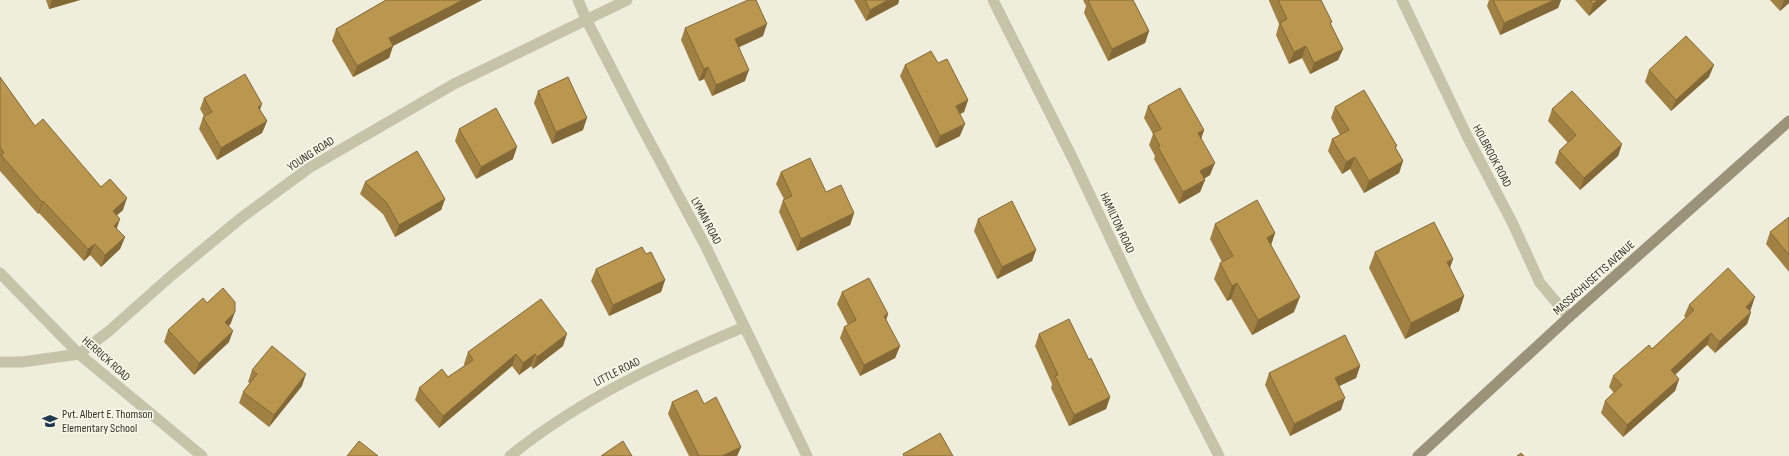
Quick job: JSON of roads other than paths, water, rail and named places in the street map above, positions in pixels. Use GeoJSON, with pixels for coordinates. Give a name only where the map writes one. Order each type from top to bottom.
{"type":"FeatureCollection","features":[{"type":"Feature","properties":{"kind":"main road","name":"MASSACHUSETTS AVENUE"},"geometry":{"type":"LineString","coordinates":[[1418,456],[1569,317],[1789,121]]}},
{"type":"Feature","properties":{"kind":"street","name":"LYMAN ROAD"},"geometry":{"type":"LineString","coordinates":[[578,0],[587,21],[706,247],[807,456]]}},
{"type":"Feature","properties":{"kind":"street","name":"YOUNG ROAD"},"geometry":{"type":"LineString","coordinates":[[79,354],[109,331],[172,275],[241,218],[309,168],[454,84],[628,0]]}},
{"type":"Feature","properties":{"kind":"street","name":"HAMILTON ROAD"},"geometry":{"type":"LineString","coordinates":[[993,0],[1073,159],[1139,298],[1219,456]]}},
{"type":"Feature","properties":{"kind":"street","name":"HOLBROOK ROAD"},"geometry":{"type":"LineString","coordinates":[[1402,0],[1468,138],[1512,222],[1540,283],[1569,317]]}},
{"type":"Feature","properties":{"kind":"street","name":"HERRICK ROAD"},"geometry":{"type":"LineString","coordinates":[[0,273],[79,354],[202,456]]}},
{"type":"Feature","properties":{"kind":"street","name":"LITTLE ROAD"},"geometry":{"type":"LineString","coordinates":[[510,456],[588,401],[667,362],[744,327]]}},
{"type":"Feature","properties":{"kind":"street"},"geometry":{"type":"LineString","coordinates":[[0,362],[22,362],[79,354]]}},
{"type":"Feature","properties":{"kind":"place","name":"Pvt. Albert E. Thomson Elementary School"},"geometry":{"type":"Point","coordinates":[50,421]}}]}
